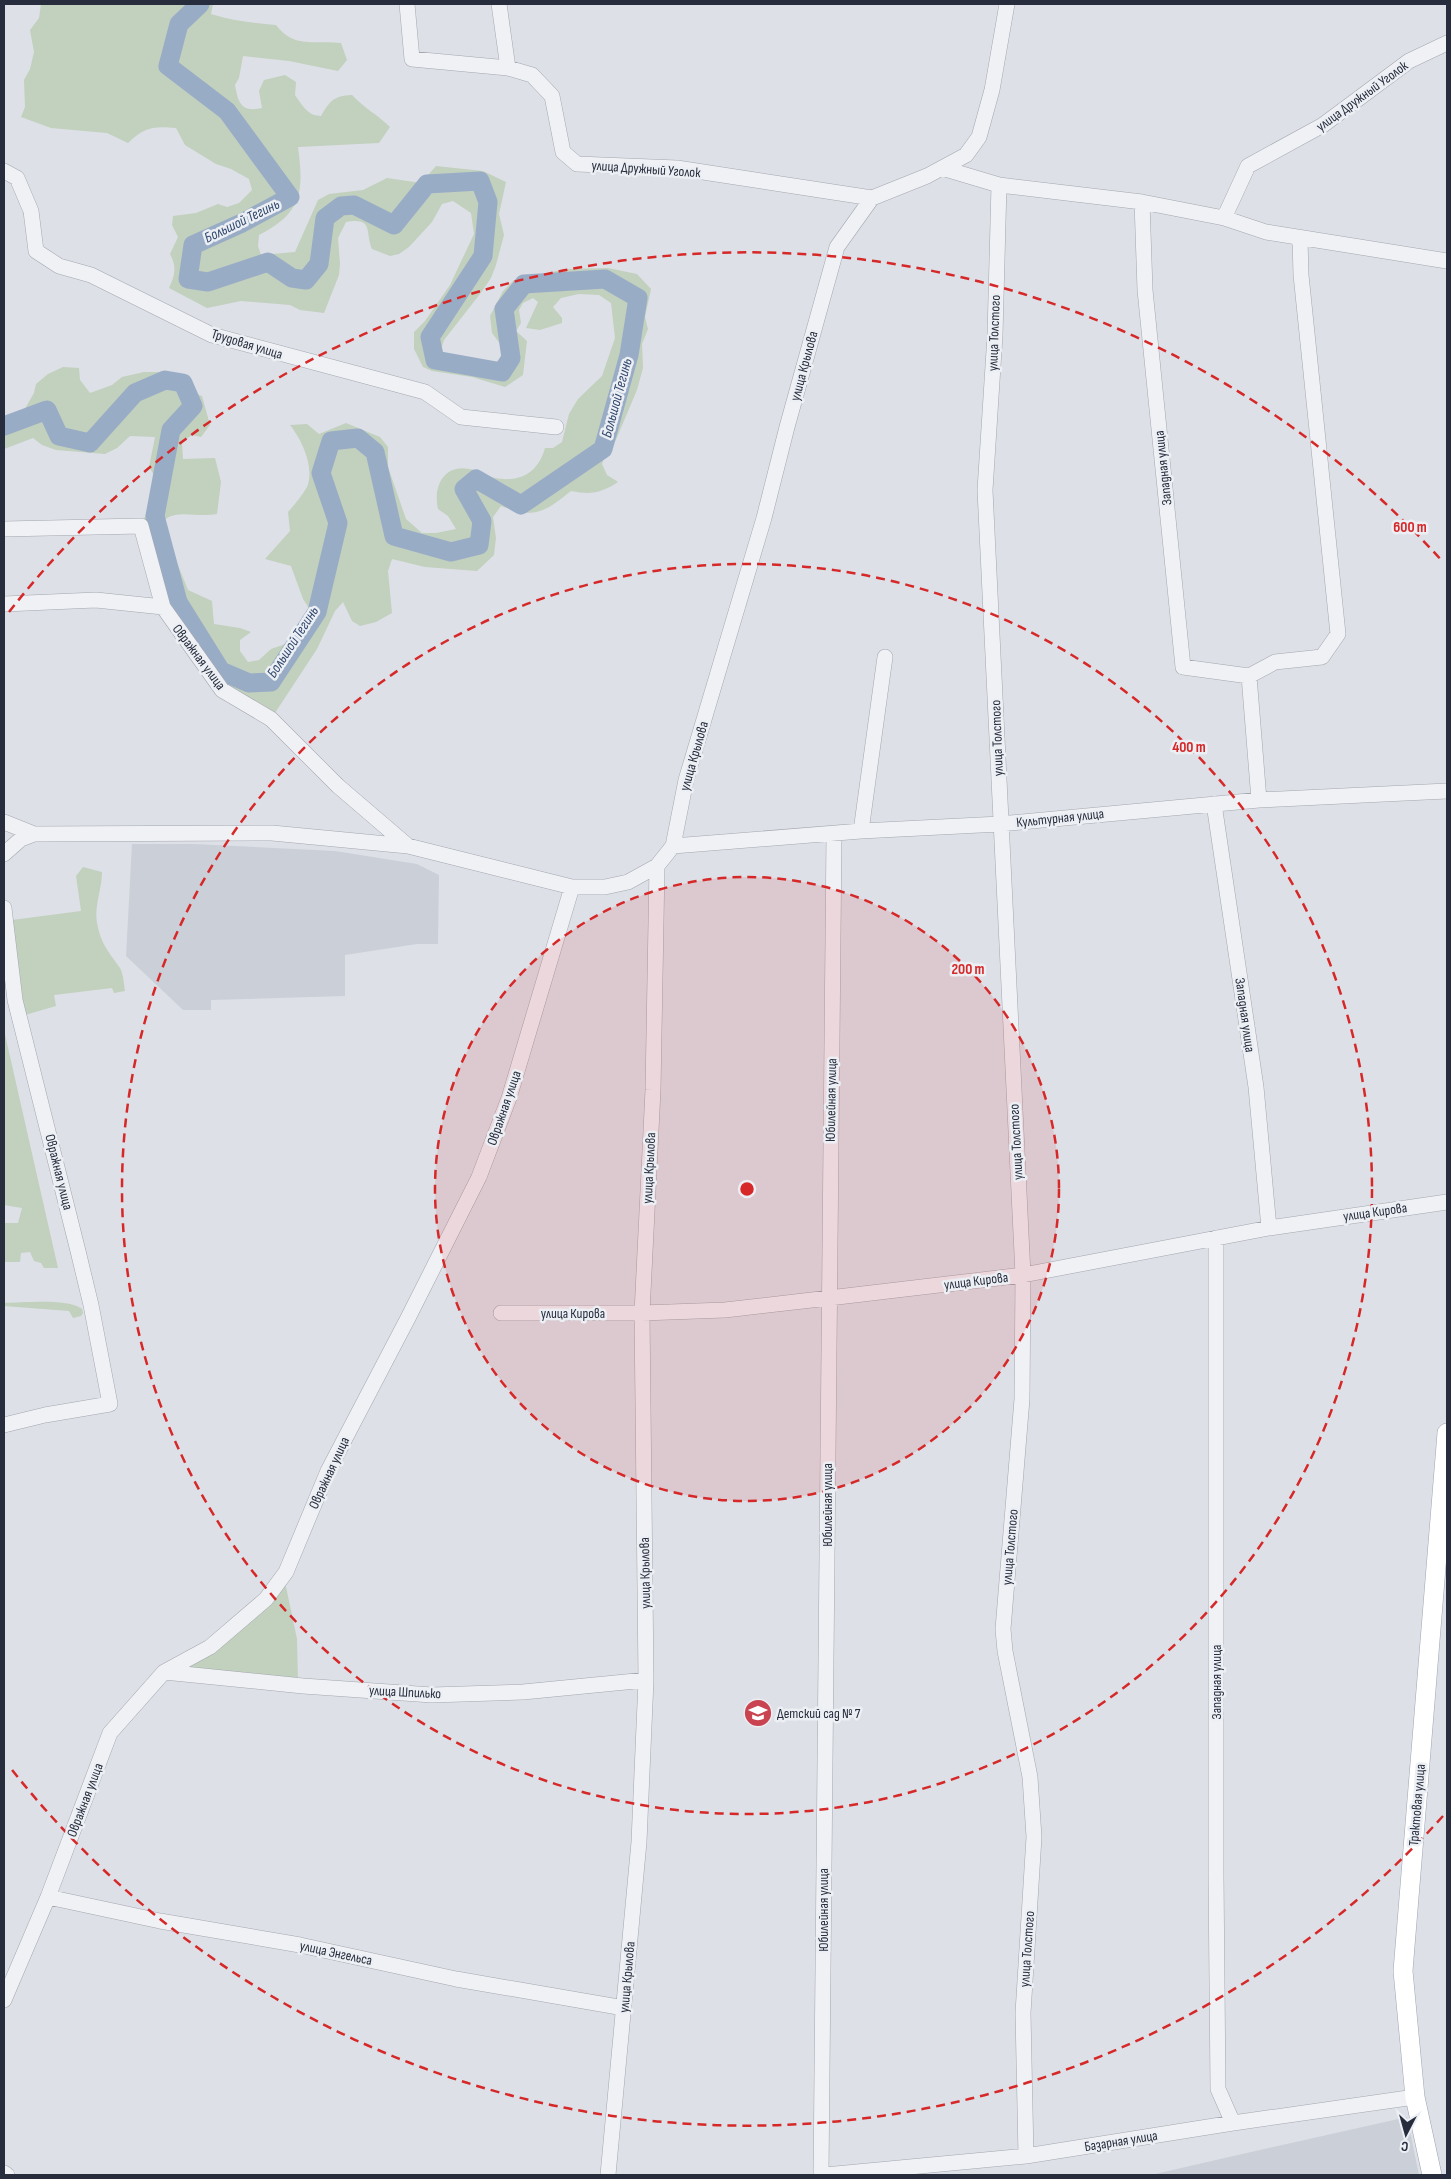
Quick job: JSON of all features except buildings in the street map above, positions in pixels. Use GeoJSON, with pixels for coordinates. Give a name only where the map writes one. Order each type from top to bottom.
{"type":"FeatureCollection","features":[{"type":"Feature","properties":{"kind":"main road","name":"Трактовая улица"},"geometry":{"type":"LineString","coordinates":[[1432,2175],[1415,2097],[1403,1971],[1447,1433]]}},
{"type":"Feature","properties":{"kind":"street","name":"улица Дружный Уголок"},"geometry":{"type":"LineString","coordinates":[[407,4],[412,59],[508,68],[532,75],[552,96],[563,152],[576,164],[677,168],[872,198]]}},
{"type":"Feature","properties":{"kind":"street"},"geometry":{"type":"LineString","coordinates":[[499,4],[508,68]]}},
{"type":"Feature","properties":{"kind":"street"},"geometry":{"type":"LineString","coordinates":[[872,198],[927,176],[966,155],[979,137],[992,90],[1007,4]]}},
{"type":"Feature","properties":{"kind":"street","name":"улица Дружный Уголок"},"geometry":{"type":"LineString","coordinates":[[1224,218],[1248,166],[1323,125],[1409,61],[1447,43]]}},
{"type":"Feature","properties":{"kind":"street"},"geometry":{"type":"LineString","coordinates":[[942,168],[998,185],[1142,202],[1224,218],[1266,232],[1447,261]]}},
{"type":"Feature","properties":{"kind":"street","name":"Трудовая улица"},"geometry":{"type":"LineString","coordinates":[[4,171],[18,178],[31,211],[36,251],[59,266],[91,274],[212,335],[425,392],[462,418],[556,427]]}},
{"type":"Feature","properties":{"kind":"street","name":"улица Толстого"},"geometry":{"type":"LineString","coordinates":[[998,185],[995,334],[985,490],[1023,1275],[1022,1399],[1004,1629],[1005,1651],[1030,1777],[1034,1837],[1023,2013],[1026,2156]]}},
{"type":"Feature","properties":{"kind":"street","name":"улица Крылова"},"geometry":{"type":"LineString","coordinates":[[608,2175],[639,1842],[646,1680],[642,1313],[653,1090],[657,866],[673,846],[686,780],[764,518],[837,247],[872,198]]}},
{"type":"Feature","properties":{"kind":"street","name":"Западная улица"},"geometry":{"type":"LineString","coordinates":[[1142,202],[1145,290],[1183,667],[1250,676]]}},
{"type":"Feature","properties":{"kind":"street"},"geometry":{"type":"LineString","coordinates":[[1259,800],[1250,676],[1275,662],[1322,657],[1338,634],[1300,275],[1300,238]]}},
{"type":"Feature","properties":{"kind":"street","name":"Овражная улица"},"geometry":{"type":"LineString","coordinates":[[4,529],[141,526],[163,607],[222,690],[271,719],[338,786],[408,846]]}},
{"type":"Feature","properties":{"kind":"street"},"geometry":{"type":"LineString","coordinates":[[4,604],[96,600],[163,607]]}},
{"type":"Feature","properties":{"kind":"street"},"geometry":{"type":"LineString","coordinates":[[861,832],[886,658]]}},
{"type":"Feature","properties":{"kind":"street","name":"Культурная улица"},"geometry":{"type":"LineString","coordinates":[[673,846],[1000,824],[1259,800],[1447,791]]}},
{"type":"Feature","properties":{"kind":"street","name":"Западная улица"},"geometry":{"type":"LineString","coordinates":[[1214,804],[1256,1087],[1269,1228]]}},
{"type":"Feature","properties":{"kind":"street"},"geometry":{"type":"LineString","coordinates":[[6,821],[34,834]]}},
{"type":"Feature","properties":{"kind":"street"},"geometry":{"type":"LineString","coordinates":[[4,854],[21,839],[34,834]]}},
{"type":"Feature","properties":{"kind":"street","name":"Овражная улица"},"geometry":{"type":"LineString","coordinates":[[34,834],[272,834],[408,846],[572,887],[605,887],[628,882],[657,866]]}},
{"type":"Feature","properties":{"kind":"street","name":"Юбилейная улица"},"geometry":{"type":"LineString","coordinates":[[821,2175],[834,835]]}},
{"type":"Feature","properties":{"kind":"street","name":"Овражная улица"},"geometry":{"type":"LineString","coordinates":[[4,2000],[48,1896],[110,1733],[164,1672],[210,1647],[266,1600],[286,1572],[328,1471],[479,1177],[509,1098],[572,887]]}},
{"type":"Feature","properties":{"kind":"street","name":"Овражная улица"},"geometry":{"type":"LineString","coordinates":[[4,917],[15,1000],[78,1251],[110,1404],[45,1415],[4,1425]]}},
{"type":"Feature","properties":{"kind":"street","name":"улица Кирова"},"geometry":{"type":"LineString","coordinates":[[500,1312],[642,1313],[725,1310],[829,1298],[1023,1275],[1269,1228],[1447,1202]]}},
{"type":"Feature","properties":{"kind":"street","name":"Западная улица"},"geometry":{"type":"LineString","coordinates":[[1216,1238],[1218,2089],[1233,2123]]}},
{"type":"Feature","properties":{"kind":"street","name":"улица Шпилько"},"geometry":{"type":"LineString","coordinates":[[164,1672],[303,1686],[432,1695],[523,1692],[646,1680]]}},
{"type":"Feature","properties":{"kind":"street","name":"улица Энгельса"},"geometry":{"type":"LineString","coordinates":[[48,1896],[160,1921],[300,1945],[456,1979],[624,2008]]}},
{"type":"Feature","properties":{"kind":"street","name":"Базарная улица"},"geometry":{"type":"LineString","coordinates":[[825,2175],[874,2174],[1026,2156],[1233,2123],[1415,2097]]}},
{"type":"Feature","properties":{"kind":"shaded area"},"geometry":{"type":"Polygon","coordinates":[[[132,844],[194,844],[335,851],[417,864],[439,875],[438,944],[417,944],[345,955],[345,996],[211,1000],[211,1010],[183,1010],[126,956],[132,844]]]}},
{"type":"Feature","properties":{"kind":"shaded area"},"geometry":{"type":"Polygon","coordinates":[[[1407,2117],[1419,2175],[1151,2175],[1229,2157],[1407,2117]]]}},
{"type":"Feature","properties":{"kind":"green space"},"geometry":{"type":"Polygon","coordinates":[[[41,4],[213,4],[211,14],[235,20],[276,25],[290,38],[306,42],[341,43],[347,60],[338,71],[289,61],[243,56],[239,78],[235,85],[239,101],[249,109],[262,108],[259,91],[264,80],[285,75],[296,82],[295,95],[306,109],[316,116],[321,116],[336,98],[352,95],[390,127],[379,143],[298,147],[300,189],[297,200],[284,218],[259,235],[258,246],[261,255],[295,252],[318,200],[329,194],[363,190],[387,178],[421,183],[436,166],[483,171],[506,182],[499,214],[504,235],[491,278],[444,340],[439,356],[478,363],[501,361],[506,352],[492,333],[490,316],[503,291],[514,280],[566,269],[608,268],[637,274],[651,289],[645,317],[648,329],[642,344],[643,368],[637,390],[615,442],[602,464],[607,475],[618,482],[596,492],[571,491],[546,509],[538,512],[522,512],[501,506],[493,517],[496,538],[494,555],[477,571],[425,567],[392,559],[388,571],[392,613],[376,622],[360,626],[352,621],[343,602],[335,611],[317,649],[271,719],[225,692],[163,607],[141,526],[154,495],[154,475],[149,467],[155,437],[130,436],[117,448],[105,454],[56,450],[42,445],[33,438],[4,449],[4,417],[23,412],[34,393],[36,384],[48,374],[63,367],[79,368],[80,380],[90,393],[112,385],[122,377],[144,372],[160,372],[177,375],[180,388],[202,396],[210,425],[201,437],[192,435],[182,442],[183,459],[215,458],[221,482],[217,514],[182,514],[170,517],[164,520],[165,533],[188,590],[212,601],[214,624],[240,628],[251,632],[240,640],[240,651],[248,662],[259,660],[271,649],[291,642],[305,623],[309,608],[303,599],[291,566],[265,559],[290,531],[288,512],[307,487],[309,479],[306,454],[299,438],[290,425],[307,424],[319,434],[346,423],[380,437],[388,447],[388,467],[406,519],[422,533],[436,533],[456,529],[448,516],[438,509],[437,493],[442,479],[452,470],[460,468],[501,479],[518,478],[532,470],[542,457],[545,448],[553,448],[562,442],[569,414],[578,399],[602,376],[615,338],[611,303],[599,295],[579,294],[561,298],[553,307],[562,318],[562,323],[540,330],[526,328],[538,302],[533,298],[523,303],[519,310],[521,323],[516,331],[527,341],[523,375],[505,387],[472,377],[432,371],[423,367],[414,349],[414,332],[425,321],[450,285],[474,234],[471,213],[453,201],[442,204],[432,222],[409,247],[399,254],[390,256],[372,249],[365,224],[355,221],[346,222],[338,238],[339,275],[324,313],[300,310],[290,305],[241,301],[207,308],[169,288],[174,271],[174,263],[170,254],[178,237],[172,225],[173,216],[196,213],[218,204],[227,207],[239,203],[252,190],[249,179],[231,169],[216,164],[185,145],[176,128],[161,127],[150,129],[139,134],[128,143],[107,133],[51,128],[21,117],[25,107],[24,80],[30,69],[34,52],[30,30],[39,18],[41,4]]]}},
{"type":"Feature","properties":{"kind":"green space"},"geometry":{"type":"Polygon","coordinates":[[[83,867],[102,872],[96,917],[97,923],[103,942],[121,970],[125,991],[114,993],[112,988],[54,995],[56,1006],[25,1015],[12,920],[81,911],[76,876],[83,867]]]}},
{"type":"Feature","properties":{"kind":"green space"},"geometry":{"type":"Polygon","coordinates":[[[4,1030],[58,1268],[44,1268],[41,1263],[34,1261],[30,1252],[21,1253],[20,1262],[4,1262],[4,1223],[18,1223],[22,1208],[4,1205],[4,1030]]]}},
{"type":"Feature","properties":{"kind":"green space"},"geometry":{"type":"Polygon","coordinates":[[[4,1303],[66,1303],[82,1309],[83,1313],[81,1316],[73,1318],[69,1311],[4,1306],[4,1303]]]}},
{"type":"Feature","properties":{"kind":"green space"},"geometry":{"type":"Polygon","coordinates":[[[285,1582],[297,1639],[298,1682],[183,1668],[238,1631],[262,1609],[285,1582]]]}},
{"type":"Feature","properties":{"kind":"waterway","name":"Большой Тегинь"},"geometry":{"type":"LineString","coordinates":[[4,426],[47,410],[59,436],[90,443],[135,393],[165,380],[183,383],[193,406],[171,430],[155,516],[178,602],[221,671],[249,683],[271,682],[317,612],[338,523],[321,473],[331,441],[358,438],[375,452],[394,536],[451,552],[479,545],[482,521],[464,489],[476,479],[521,505],[603,449],[629,355],[638,298],[605,279],[524,284],[504,309],[511,358],[502,372],[435,360],[430,337],[483,256],[488,202],[480,181],[427,184],[394,225],[354,205],[341,206],[325,218],[319,264],[306,280],[292,278],[268,262],[208,282],[188,279],[193,245],[242,223],[290,197],[227,111],[168,66],[179,24],[200,4]]}},
{"type":"Feature","properties":{"kind":"place","name":"Детский сад № 7"},"geometry":{"type":"Point","coordinates":[758,1713]}}]}
